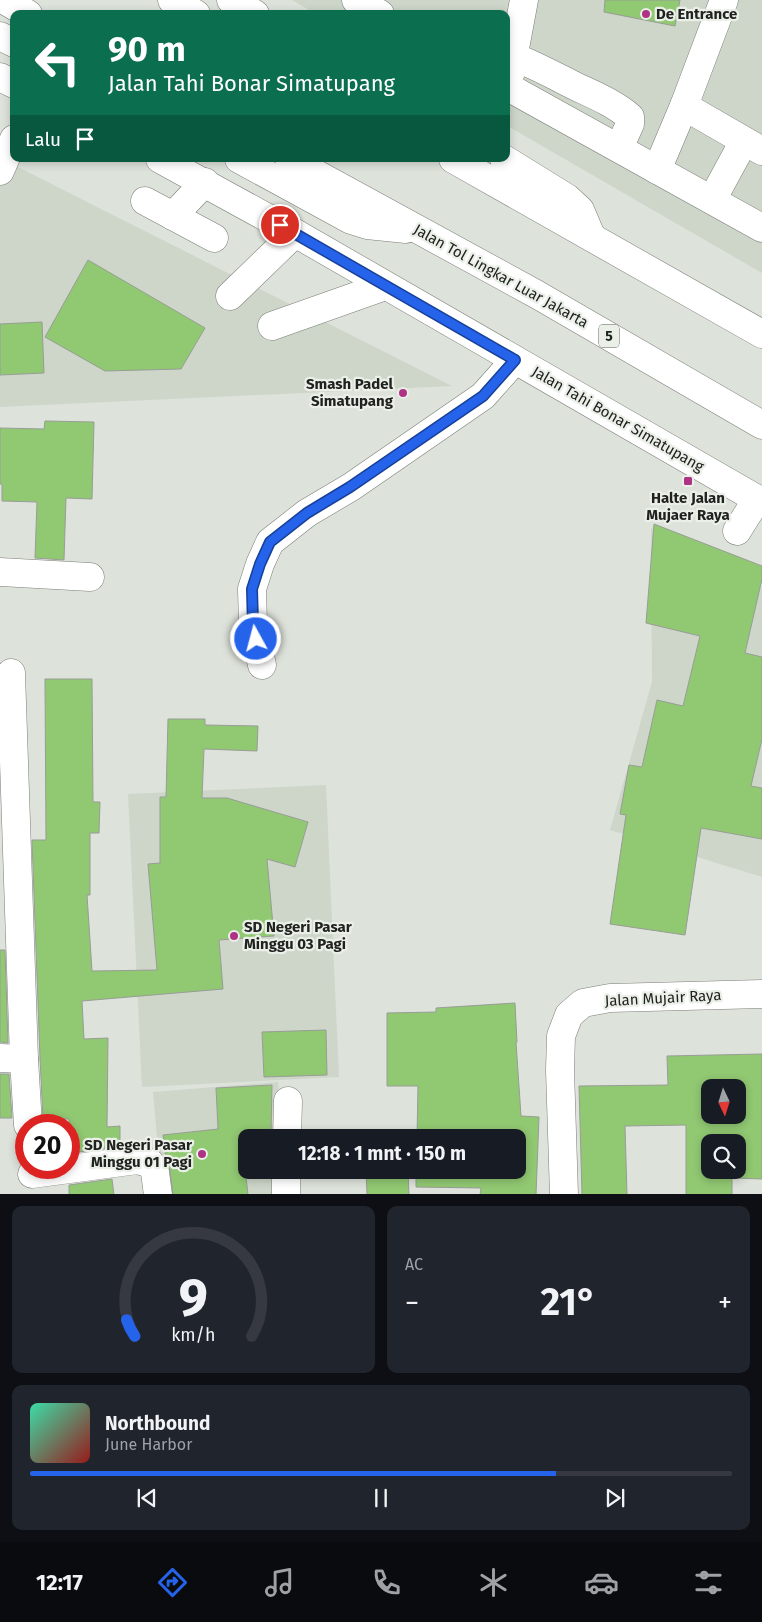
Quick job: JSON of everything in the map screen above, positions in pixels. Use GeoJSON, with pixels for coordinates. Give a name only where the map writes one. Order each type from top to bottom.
{"type":"FeatureCollection","features":[{"type":"Feature","properties":{"kind":"main road"},"geometry":{"type":"LineString","coordinates":[[4,0],[21,10]]}},
{"type":"Feature","properties":{"kind":"main road"},"geometry":{"type":"LineString","coordinates":[[172,0],[189,10]]}},
{"type":"Feature","properties":{"kind":"main road"},"geometry":{"type":"LineString","coordinates":[[231,0],[248,10]]}},
{"type":"Feature","properties":{"kind":"main road"},"geometry":{"type":"LineString","coordinates":[[356,0],[373,10]]}},
{"type":"Feature","properties":{"kind":"main road"},"geometry":{"type":"LineString","coordinates":[[510,73],[524,0]]}},
{"type":"Feature","properties":{"kind":"main road"},"geometry":{"type":"LineString","coordinates":[[658,170],[724,0]]}},
{"type":"Feature","properties":{"kind":"main road"},"geometry":{"type":"LineString","coordinates":[[514,56],[600,98],[630,117],[630,124],[620,148]]}},
{"type":"Feature","properties":{"kind":"main road"},"geometry":{"type":"LineString","coordinates":[[510,88],[762,228]]}},
{"type":"Feature","properties":{"kind":"main road"},"geometry":{"type":"LineString","coordinates":[[684,106],[753,146],[712,200]]}},
{"type":"Feature","properties":{"kind":"main road"},"geometry":{"type":"LineString","coordinates":[[0,171],[10,148]]}},
{"type":"Feature","properties":{"kind":"main road","name":"Jalan Tahi Bonar Simatupang"},"geometry":{"type":"LineString","coordinates":[[166,162],[295,233],[760,500]]}},
{"type":"Feature","properties":{"kind":"main road"},"geometry":{"type":"LineString","coordinates":[[245,162],[351,220],[367,225],[420,231]]}},
{"type":"Feature","properties":{"kind":"main road","name":"Jalan Tol Lingkar Luar Jakarta"},"geometry":{"type":"LineString","coordinates":[[294,162],[536,294],[762,425]]}},
{"type":"Feature","properties":{"kind":"main road"},"geometry":{"type":"LineString","coordinates":[[458,162],[762,334]]}},
{"type":"Feature","properties":{"kind":"main road"},"geometry":{"type":"LineString","coordinates":[[509,162],[567,198],[580,210],[591,236]]}},
{"type":"Feature","properties":{"kind":"main road"},"geometry":{"type":"LineString","coordinates":[[172,216],[205,182]]}},
{"type":"Feature","properties":{"kind":"main road"},"geometry":{"type":"LineString","coordinates":[[145,201],[214,238]]}},
{"type":"Feature","properties":{"kind":"main road"},"geometry":{"type":"LineString","coordinates":[[230,296],[295,233]]}},
{"type":"Feature","properties":{"kind":"main road"},"geometry":{"type":"LineString","coordinates":[[272,326],[385,286]]}},
{"type":"Feature","properties":{"kind":"main road"},"geometry":{"type":"LineString","coordinates":[[262,665],[253,625],[252,589],[270,542],[307,513],[350,487],[483,396],[515,360]]}},
{"type":"Feature","properties":{"kind":"main road"},"geometry":{"type":"LineString","coordinates":[[737,531],[760,500]]}},
{"type":"Feature","properties":{"kind":"main road"},"geometry":{"type":"LineString","coordinates":[[0,572],[90,577]]}},
{"type":"Feature","properties":{"kind":"main road"},"geometry":{"type":"LineString","coordinates":[[11,673],[10,917],[12,1059],[25,1114]]}},
{"type":"Feature","properties":{"kind":"main road","name":"Jalan Mujair Raya"},"geometry":{"type":"LineString","coordinates":[[564,1194],[560,1062],[561,1036],[569,1015],[582,1003],[610,998],[762,994]]}},
{"type":"Feature","properties":{"kind":"main road"},"geometry":{"type":"LineString","coordinates":[[287,1129],[288,1101]]}},
{"type":"Feature","properties":{"kind":"main road"},"geometry":{"type":"LineString","coordinates":[[80,1170],[137,1160],[150,1163],[155,1172],[158,1194]]}},
{"type":"Feature","properties":{"kind":"main road"},"geometry":{"type":"LineString","coordinates":[[286,1179],[286,1194]]}},
{"type":"Feature","properties":{"kind":"shaded area"},"geometry":{"type":"Polygon","coordinates":[[[292,0],[762,0],[762,273],[510,127],[510,10],[309,10],[292,0]]]}},
{"type":"Feature","properties":{"kind":"shaded area"},"geometry":{"type":"Polygon","coordinates":[[[0,158],[452,386],[0,407],[0,158]]]}},
{"type":"Feature","properties":{"kind":"shaded area"},"geometry":{"type":"Polygon","coordinates":[[[651,528],[762,588],[762,877],[610,830],[652,682],[651,528]]]}},
{"type":"Feature","properties":{"kind":"shaded area","name":"SD Negeri Pasar Minggu 03 Pagi"},"geometry":{"type":"Polygon","coordinates":[[[326,785],[339,1077],[142,1087],[128,794],[326,785]]]}},
{"type":"Feature","properties":{"kind":"shaded area","name":"SD Negeri Pasar Minggu 01 Pagi"},"geometry":{"type":"Polygon","coordinates":[[[278,1082],[282,1129],[238,1129],[238,1179],[287,1179],[288,1194],[162,1194],[153,1092],[278,1082]]]}},
{"type":"Feature","properties":{"kind":"building","name":"De Entrance"},"geometry":{"type":"Polygon","coordinates":[[[605,0],[680,0],[675,26],[604,12],[605,0]]]}},
{"type":"Feature","properties":{"kind":"building"},"geometry":{"type":"Polygon","coordinates":[[[88,260],[205,328],[181,369],[105,371],[45,337],[88,260]]]}},
{"type":"Feature","properties":{"kind":"building"},"geometry":{"type":"Polygon","coordinates":[[[42,322],[44,373],[0,375],[0,324],[42,322]]]}},
{"type":"Feature","properties":{"kind":"building"},"geometry":{"type":"Polygon","coordinates":[[[45,421],[94,422],[92,499],[66,498],[64,560],[35,558],[37,502],[2,501],[2,484],[0,484],[0,428],[44,429],[45,421]]]}},
{"type":"Feature","properties":{"kind":"building"},"geometry":{"type":"Polygon","coordinates":[[[654,524],[762,566],[762,579],[745,653],[762,657],[762,739],[751,786],[762,788],[762,839],[701,828],[685,935],[610,924],[626,815],[620,814],[629,765],[642,767],[657,700],[683,706],[700,636],[646,623],[654,524]]]}},
{"type":"Feature","properties":{"kind":"building"},"geometry":{"type":"Polygon","coordinates":[[[45,679],[92,679],[93,802],[100,802],[99,833],[90,833],[90,895],[87,895],[92,971],[157,970],[148,864],[160,863],[160,797],[166,797],[168,719],[205,719],[205,725],[258,726],[257,751],[204,749],[202,798],[227,798],[308,822],[295,867],[267,859],[274,936],[219,940],[223,989],[82,1001],[84,1039],[108,1038],[107,1127],[120,1126],[120,1147],[80,1152],[80,1114],[43,1114],[32,840],[46,840],[45,679]]]}},
{"type":"Feature","properties":{"kind":"building"},"geometry":{"type":"Polygon","coordinates":[[[0,950],[5,950],[8,1043],[0,1042],[0,950]]]}},
{"type":"Feature","properties":{"kind":"building"},"geometry":{"type":"Polygon","coordinates":[[[515,1003],[521,1116],[539,1117],[536,1194],[480,1194],[481,1188],[416,1187],[416,1179],[526,1179],[526,1129],[417,1129],[418,1086],[387,1086],[387,1013],[436,1012],[436,1008],[515,1003]]]}},
{"type":"Feature","properties":{"kind":"building"},"geometry":{"type":"Polygon","coordinates":[[[326,1030],[327,1075],[264,1077],[262,1032],[326,1030]]]}},
{"type":"Feature","properties":{"kind":"building"},"geometry":{"type":"Polygon","coordinates":[[[762,1054],[762,1179],[746,1178],[746,1134],[701,1134],[701,1179],[732,1179],[732,1194],[686,1194],[686,1125],[625,1126],[627,1194],[582,1194],[579,1086],[668,1085],[667,1056],[762,1054]]]}},
{"type":"Feature","properties":{"kind":"building"},"geometry":{"type":"Polygon","coordinates":[[[0,1074],[9,1074],[12,1118],[0,1118],[0,1074]]]}},
{"type":"Feature","properties":{"kind":"building"},"geometry":{"type":"Polygon","coordinates":[[[272,1085],[271,1129],[238,1129],[238,1179],[246,1179],[248,1194],[173,1194],[163,1135],[218,1129],[216,1088],[272,1085]]]}},
{"type":"Feature","properties":{"kind":"building"},"geometry":{"type":"Polygon","coordinates":[[[112,1179],[114,1194],[69,1194],[69,1185],[112,1179]]]}},
{"type":"Feature","properties":{"kind":"building"},"geometry":{"type":"Polygon","coordinates":[[[366,1179],[408,1179],[409,1194],[367,1194],[366,1179]]]}},
{"type":"Feature","properties":{"kind":"place","name":"De Entrance"},"geometry":{"type":"Point","coordinates":[646,14]}},
{"type":"Feature","properties":{"kind":"place","name":"Smash Padel Simatupang"},"geometry":{"type":"Point","coordinates":[403,393]}},
{"type":"Feature","properties":{"kind":"place","name":"Halte Jalan Mujaer Raya"},"geometry":{"type":"Point","coordinates":[688,481]}},
{"type":"Feature","properties":{"kind":"place","name":"SD Negeri Pasar Minggu 03 Pagi"},"geometry":{"type":"Point","coordinates":[234,936]}},
{"type":"Feature","properties":{"kind":"place","name":"SD Negeri Pasar Minggu 01 Pagi"},"geometry":{"type":"Point","coordinates":[202,1154]}},
{"type":"Feature","properties":{"kind":"route"},"geometry":{"type":"LineString","coordinates":[[256,639],[253,625],[252,589],[270,542],[307,513],[350,487],[483,396],[515,360],[280,225]]}}]}
